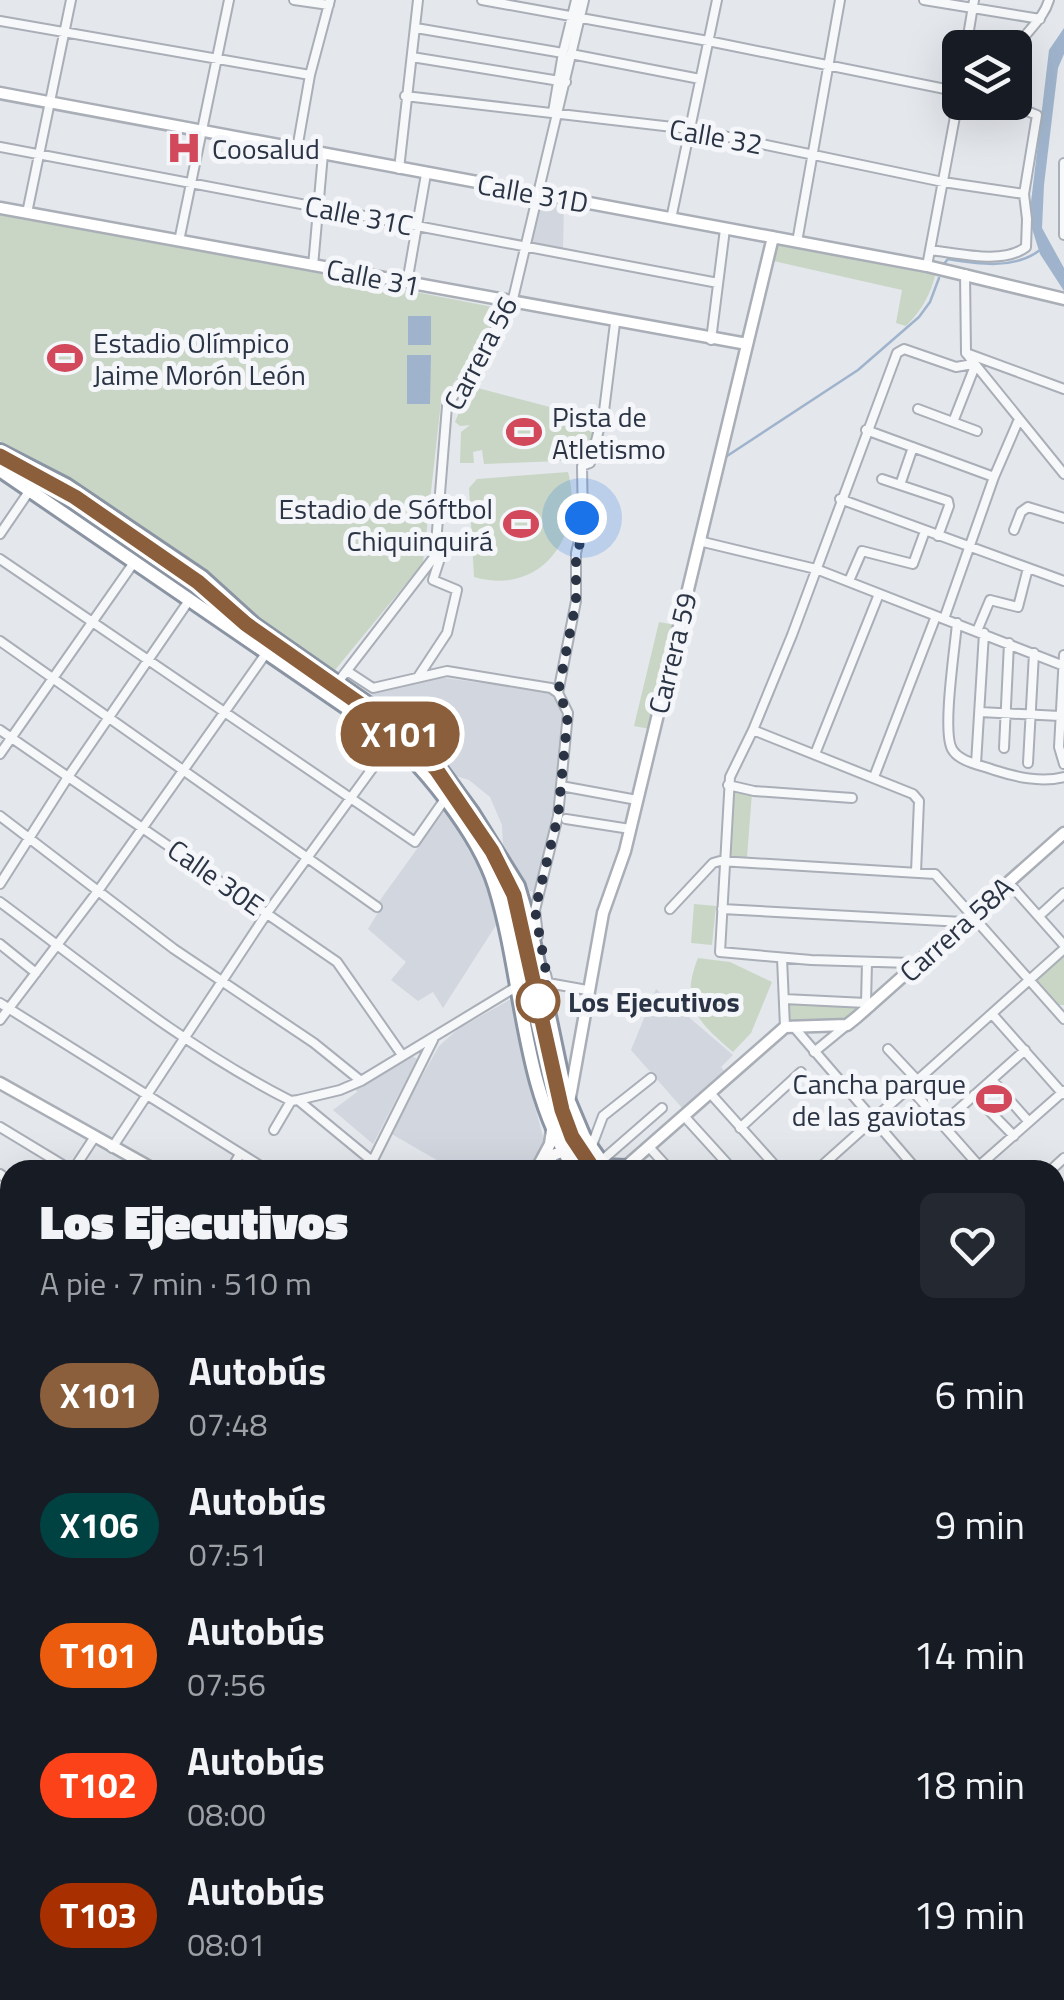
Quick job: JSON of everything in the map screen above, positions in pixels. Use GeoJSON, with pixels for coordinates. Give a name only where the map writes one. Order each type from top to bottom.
{"type":"FeatureCollection","features":[{"type":"Feature","properties":{"kind":"highway"},"geometry":{"type":"LineString","coordinates":[[0,451],[66,486],[202,577],[250,621],[342,676],[434,760],[512,874],[528,915],[566,1071],[569,1106],[601,1160]]}},
{"type":"Feature","properties":{"kind":"highway"},"geometry":{"type":"LineString","coordinates":[[0,470],[393,740],[445,799],[490,872],[535,1077],[552,1130],[569,1160]]}},
{"type":"Feature","properties":{"kind":"street"},"geometry":{"type":"LineString","coordinates":[[27,213],[72,0]]}},
{"type":"Feature","properties":{"kind":"street"},"geometry":{"type":"LineString","coordinates":[[179,241],[229,0]]}},
{"type":"Feature","properties":{"kind":"street"},"geometry":{"type":"LineString","coordinates":[[294,0],[329,3],[297,149]]}},
{"type":"Feature","properties":{"kind":"street"},"geometry":{"type":"LineString","coordinates":[[399,169],[418,0]]}},
{"type":"Feature","properties":{"kind":"street"},"geometry":{"type":"LineString","coordinates":[[482,0],[942,88]]}},
{"type":"Feature","properties":{"kind":"street","name":"Carrera 56"},"geometry":{"type":"LineString","coordinates":[[342,676],[431,565],[437,546],[447,406],[512,304],[580,0]]}},
{"type":"Feature","properties":{"kind":"street"},"geometry":{"type":"LineString","coordinates":[[670,219],[716,0]]}},
{"type":"Feature","properties":{"kind":"street"},"geometry":{"type":"LineString","coordinates":[[797,242],[840,0]]}},
{"type":"Feature","properties":{"kind":"street"},"geometry":{"type":"LineString","coordinates":[[924,0],[973,4],[1040,19]]}},
{"type":"Feature","properties":{"kind":"street"},"geometry":{"type":"LineString","coordinates":[[1030,30],[1049,0]]}},
{"type":"Feature","properties":{"kind":"street"},"geometry":{"type":"LineString","coordinates":[[969,30],[973,4]]}},
{"type":"Feature","properties":{"kind":"street"},"geometry":{"type":"LineString","coordinates":[[0,22],[310,76]]}},
{"type":"Feature","properties":{"kind":"street"},"geometry":{"type":"LineString","coordinates":[[416,28],[700,79]]}},
{"type":"Feature","properties":{"kind":"street"},"geometry":{"type":"LineString","coordinates":[[412,57],[563,82]]}},
{"type":"Feature","properties":{"kind":"street","name":"Calle 31D"},"geometry":{"type":"LineString","coordinates":[[0,93],[938,268],[1063,298]]}},
{"type":"Feature","properties":{"kind":"street","name":"Calle 32"},"geometry":{"type":"LineString","coordinates":[[405,96],[690,129],[943,182],[1024,194]]}},
{"type":"Feature","properties":{"kind":"street"},"geometry":{"type":"LineString","coordinates":[[930,250],[1000,256],[1024,250],[1028,219],[1024,194],[1037,114],[1032,112]]}},
{"type":"Feature","properties":{"kind":"street"},"geometry":{"type":"LineString","coordinates":[[938,268],[930,250],[955,120]]}},
{"type":"Feature","properties":{"kind":"street","name":"Calle 31C"},"geometry":{"type":"LineString","coordinates":[[0,147],[718,283]]}},
{"type":"Feature","properties":{"kind":"street"},"geometry":{"type":"LineString","coordinates":[[312,266],[323,154]]}},
{"type":"Feature","properties":{"kind":"street"},"geometry":{"type":"LineString","coordinates":[[1063,235],[1064,163]]}},
{"type":"Feature","properties":{"kind":"street"},"geometry":{"type":"LineString","coordinates":[[407,284],[426,174]]}},
{"type":"Feature","properties":{"kind":"street","name":"Calle 31"},"geometry":{"type":"LineString","coordinates":[[0,208],[746,344]]}},
{"type":"Feature","properties":{"kind":"street"},"geometry":{"type":"LineString","coordinates":[[712,340],[725,229]]}},
{"type":"Feature","properties":{"kind":"street","name":"Carrera 59"},"geometry":{"type":"LineString","coordinates":[[566,1071],[604,913],[630,829],[773,237]]}},
{"type":"Feature","properties":{"kind":"street"},"geometry":{"type":"LineString","coordinates":[[965,274],[966,354],[1064,474]]}},
{"type":"Feature","properties":{"kind":"street"},"geometry":{"type":"LineString","coordinates":[[558,693],[576,602],[576,553],[584,524],[582,466],[590,463],[604,411],[615,323]]}},
{"type":"Feature","properties":{"kind":"street"},"geometry":{"type":"LineString","coordinates":[[914,967],[911,963],[720,952],[728,786],[900,350],[956,366],[974,365]]}},
{"type":"Feature","properties":{"kind":"street"},"geometry":{"type":"LineString","coordinates":[[966,354],[1064,389]]}},
{"type":"Feature","properties":{"kind":"street"},"geometry":{"type":"LineString","coordinates":[[953,422],[974,365]]}},
{"type":"Feature","properties":{"kind":"street"},"geometry":{"type":"LineString","coordinates":[[918,409],[977,431]]}},
{"type":"Feature","properties":{"kind":"street"},"geometry":{"type":"LineString","coordinates":[[874,777],[971,548],[1019,419]]}},
{"type":"Feature","properties":{"kind":"street"},"geometry":{"type":"LineString","coordinates":[[866,430],[994,478]]}},
{"type":"Feature","properties":{"kind":"street"},"geometry":{"type":"LineString","coordinates":[[900,485],[913,447]]}},
{"type":"Feature","properties":{"kind":"street"},"geometry":{"type":"LineString","coordinates":[[882,479],[948,501],[938,536]]}},
{"type":"Feature","properties":{"kind":"street"},"geometry":{"type":"LineString","coordinates":[[0,534],[30,490]]}},
{"type":"Feature","properties":{"kind":"street"},"geometry":{"type":"LineString","coordinates":[[840,499],[1064,581]]}},
{"type":"Feature","properties":{"kind":"street"},"geometry":{"type":"LineString","coordinates":[[1014,530],[1021,512],[1028,507],[1064,518]]}},
{"type":"Feature","properties":{"kind":"street"},"geometry":{"type":"LineString","coordinates":[[849,581],[862,551],[913,564],[925,531]]}},
{"type":"Feature","properties":{"kind":"street"},"geometry":{"type":"LineString","coordinates":[[699,541],[849,581],[1064,666]]}},
{"type":"Feature","properties":{"kind":"street"},"geometry":{"type":"LineString","coordinates":[[418,678],[447,633],[458,590],[433,580],[444,546]]}},
{"type":"Feature","properties":{"kind":"street"},"geometry":{"type":"LineString","coordinates":[[0,559],[415,842],[445,799]]}},
{"type":"Feature","properties":{"kind":"street"},"geometry":{"type":"LineString","coordinates":[[0,754],[135,561]]}},
{"type":"Feature","properties":{"kind":"street"},"geometry":{"type":"LineString","coordinates":[[976,764],[980,632],[990,600],[1018,607],[1028,568]]}},
{"type":"Feature","properties":{"kind":"street"},"geometry":{"type":"LineString","coordinates":[[815,754],[879,594]]}},
{"type":"Feature","properties":{"kind":"street"},"geometry":{"type":"LineString","coordinates":[[0,884],[190,598]]}},
{"type":"Feature","properties":{"kind":"street"},"geometry":{"type":"LineString","coordinates":[[957,623],[948,736],[951,748],[959,758],[1006,774],[1037,779],[1064,777]]}},
{"type":"Feature","properties":{"kind":"street"},"geometry":{"type":"LineString","coordinates":[[0,641],[377,908]]}},
{"type":"Feature","properties":{"kind":"street"},"geometry":{"type":"LineString","coordinates":[[1004,748],[1009,643]]}},
{"type":"Feature","properties":{"kind":"street"},"geometry":{"type":"LineString","coordinates":[[0,1020],[4,1006],[58,945],[267,652]]}},
{"type":"Feature","properties":{"kind":"street"},"geometry":{"type":"LineString","coordinates":[[1028,763],[1034,654]]}},
{"type":"Feature","properties":{"kind":"street"},"geometry":{"type":"LineString","coordinates":[[1064,654],[1060,746],[1064,764]]}},
{"type":"Feature","properties":{"kind":"street"},"geometry":{"type":"LineString","coordinates":[[342,676],[372,688],[448,671],[551,688],[558,693],[568,713],[558,816],[535,918],[548,983],[588,990]]}},
{"type":"Feature","properties":{"kind":"street"},"geometry":{"type":"LineString","coordinates":[[980,712],[1062,716]]}},
{"type":"Feature","properties":{"kind":"street","name":"Calle 30E"},"geometry":{"type":"LineString","coordinates":[[0,730],[338,962],[402,1055]]}},
{"type":"Feature","properties":{"kind":"street"},"geometry":{"type":"LineString","coordinates":[[753,730],[913,794],[919,802],[916,872]]}},
{"type":"Feature","properties":{"kind":"street"},"geometry":{"type":"LineString","coordinates":[[112,1148],[267,913],[393,740]]}},
{"type":"Feature","properties":{"kind":"street"},"geometry":{"type":"LineString","coordinates":[[561,786],[637,800]]}},
{"type":"Feature","properties":{"kind":"street"},"geometry":{"type":"LineString","coordinates":[[728,786],[852,798]]}},
{"type":"Feature","properties":{"kind":"street"},"geometry":{"type":"LineString","coordinates":[[0,816],[220,983],[314,1043],[361,1080]]}},
{"type":"Feature","properties":{"kind":"street"},"geometry":{"type":"LineString","coordinates":[[566,818],[630,829]]}},
{"type":"Feature","properties":{"kind":"street","name":"Carrera 58A"},"geometry":{"type":"LineString","coordinates":[[814,1052],[1064,832]]}},
{"type":"Feature","properties":{"kind":"street"},"geometry":{"type":"LineString","coordinates":[[670,909],[713,864],[723,860],[931,872],[941,878],[967,918],[1064,1019]]}},
{"type":"Feature","properties":{"kind":"street"},"geometry":{"type":"LineString","coordinates":[[829,1160],[1064,947],[1008,882]]}},
{"type":"Feature","properties":{"kind":"street"},"geometry":{"type":"LineString","coordinates":[[1039,916],[1064,893]]}},
{"type":"Feature","properties":{"kind":"street"},"geometry":{"type":"LineString","coordinates":[[0,902],[184,1039],[241,1075],[295,1100],[363,1160]]}},
{"type":"Feature","properties":{"kind":"street"},"geometry":{"type":"LineString","coordinates":[[722,909],[967,918]]}},
{"type":"Feature","properties":{"kind":"street"},"geometry":{"type":"LineString","coordinates":[[0,944],[36,973]]}},
{"type":"Feature","properties":{"kind":"street"},"geometry":{"type":"LineString","coordinates":[[782,958],[789,1026],[907,1160]]}},
{"type":"Feature","properties":{"kind":"street"},"geometry":{"type":"LineString","coordinates":[[784,998],[868,1005],[867,962]]}},
{"type":"Feature","properties":{"kind":"street"},"geometry":{"type":"LineString","coordinates":[[274,1130],[295,1100],[340,1090],[361,1080],[516,988]]}},
{"type":"Feature","properties":{"kind":"street"},"geometry":{"type":"LineString","coordinates":[[4,1006],[250,1160]]}},
{"type":"Feature","properties":{"kind":"street"},"geometry":{"type":"LineString","coordinates":[[986,1160],[1063,1093],[993,1014]]}},
{"type":"Feature","properties":{"kind":"street"},"geometry":{"type":"LineString","coordinates":[[634,1160],[789,1026],[847,1025]]}},
{"type":"Feature","properties":{"kind":"street"},"geometry":{"type":"LineString","coordinates":[[373,1160],[434,1037]]}},
{"type":"Feature","properties":{"kind":"street"},"geometry":{"type":"LineString","coordinates":[[888,1049],[942,1124],[974,1160]]}},
{"type":"Feature","properties":{"kind":"street"},"geometry":{"type":"LineString","coordinates":[[942,1124],[1025,1050]]}},
{"type":"Feature","properties":{"kind":"street"},"geometry":{"type":"LineString","coordinates":[[740,1128],[801,1072]]}},
{"type":"Feature","properties":{"kind":"street"},"geometry":{"type":"LineString","coordinates":[[590,1140],[604,1116],[651,1078]]}},
{"type":"Feature","properties":{"kind":"street"},"geometry":{"type":"LineString","coordinates":[[992,1080],[1029,1122]]}},
{"type":"Feature","properties":{"kind":"street"},"geometry":{"type":"LineString","coordinates":[[0,1083],[135,1160]]}},
{"type":"Feature","properties":{"kind":"street"},"geometry":{"type":"LineString","coordinates":[[710,1093],[769,1160]]}},
{"type":"Feature","properties":{"kind":"street"},"geometry":{"type":"LineString","coordinates":[[974,1095],[1014,1136]]}},
{"type":"Feature","properties":{"kind":"street"},"geometry":{"type":"LineString","coordinates":[[610,1160],[662,1108]]}},
{"type":"Feature","properties":{"kind":"street"},"geometry":{"type":"LineString","coordinates":[[684,1116],[724,1160]]}},
{"type":"Feature","properties":{"kind":"street"},"geometry":{"type":"LineString","coordinates":[[0,1127],[55,1160]]}},
{"type":"Feature","properties":{"kind":"street"},"geometry":{"type":"LineString","coordinates":[[541,1160],[552,1130]]}},
{"type":"Feature","properties":{"kind":"street"},"geometry":{"type":"LineString","coordinates":[[79,1160],[94,1138]]}},
{"type":"Feature","properties":{"kind":"street"},"geometry":{"type":"LineString","coordinates":[[649,1147],[661,1160]]}},
{"type":"Feature","properties":{"kind":"street"},"geometry":{"type":"LineString","coordinates":[[550,1160],[564,1151]]}},
{"type":"Feature","properties":{"kind":"street"},"geometry":{"type":"LineString","coordinates":[[237,1160],[240,1154]]}},
{"type":"Feature","properties":{"kind":"shaded area"},"geometry":{"type":"Polygon","coordinates":[[[541,200],[564,205],[563,248],[532,242],[541,200]]]}},
{"type":"Feature","properties":{"kind":"shaded area"},"geometry":{"type":"Polygon","coordinates":[[[438,677],[553,693],[565,714],[554,803],[536,892],[526,891],[503,847],[502,825],[490,797],[469,780],[453,775],[415,731],[372,695],[374,691],[438,677]]]}},
{"type":"Feature","properties":{"kind":"shaded area"},"geometry":{"type":"Polygon","coordinates":[[[445,810],[488,883],[498,922],[443,1008],[433,992],[418,1001],[391,980],[406,962],[368,929],[382,906],[378,903],[445,810]]]}},
{"type":"Feature","properties":{"kind":"shaded area"},"geometry":{"type":"Polygon","coordinates":[[[656,989],[733,1055],[721,1067],[726,1073],[683,1109],[631,1050],[656,989]]]}},
{"type":"Feature","properties":{"kind":"shaded area"},"geometry":{"type":"Polygon","coordinates":[[[511,999],[544,1140],[535,1160],[437,1160],[390,1133],[439,1046],[458,1029],[511,999]]]}},
{"type":"Feature","properties":{"kind":"shaded area"},"geometry":{"type":"Polygon","coordinates":[[[410,1055],[417,1059],[373,1144],[333,1110],[357,1092],[355,1088],[410,1055]]]}},
{"type":"Feature","properties":{"kind":"green space"},"geometry":{"type":"Polygon","coordinates":[[[0,211],[503,309],[441,402],[423,563],[335,670],[263,622],[216,578],[78,483],[0,441],[0,211]]]}},
{"type":"Feature","properties":{"kind":"green space"},"geometry":{"type":"Polygon","coordinates":[[[774,241],[936,272],[925,301],[906,326],[896,323],[902,290],[769,260],[774,241]]]}},
{"type":"Feature","properties":{"kind":"green space"},"geometry":{"type":"Polygon","coordinates":[[[470,386],[599,420],[588,460],[484,464],[482,450],[473,452],[474,463],[460,463],[461,432],[470,425],[455,422],[470,386]]]}},
{"type":"Feature","properties":{"kind":"green space","name":"Estadio de Sóftbol Chiquinquirá"},"geometry":{"type":"Polygon","coordinates":[[[568,472],[570,517],[564,538],[553,555],[520,578],[498,581],[474,577],[469,488],[477,479],[568,472]]]}},
{"type":"Feature","properties":{"kind":"green space"},"geometry":{"type":"Polygon","coordinates":[[[659,622],[675,625],[650,729],[634,726],[659,622]]]}},
{"type":"Feature","properties":{"kind":"green space"},"geometry":{"type":"Polygon","coordinates":[[[731,791],[752,793],[747,857],[732,856],[728,851],[731,791]]]}},
{"type":"Feature","properties":{"kind":"green space"},"geometry":{"type":"Polygon","coordinates":[[[500,871],[514,899],[532,983],[525,985],[500,871]]]}},
{"type":"Feature","properties":{"kind":"green space"},"geometry":{"type":"Polygon","coordinates":[[[694,904],[716,906],[712,945],[691,943],[694,904]]]}},
{"type":"Feature","properties":{"kind":"green space"},"geometry":{"type":"Polygon","coordinates":[[[1064,955],[1064,1005],[1059,1005],[1036,980],[1064,955]]]}},
{"type":"Feature","properties":{"kind":"green space"},"geometry":{"type":"Polygon","coordinates":[[[698,958],[730,962],[772,982],[751,1033],[733,1052],[696,1012],[691,988],[698,958]]]}},
{"type":"Feature","properties":{"kind":"green space"},"geometry":{"type":"Polygon","coordinates":[[[787,1000],[865,1004],[845,1021],[787,1020],[787,1000]]]}},
{"type":"Feature","properties":{"kind":"water"},"geometry":{"type":"Polygon","coordinates":[[[1064,28],[1042,228],[1064,268],[1064,291],[1040,254],[1029,219],[1049,50],[1064,28]]]}},
{"type":"Feature","properties":{"kind":"water"},"geometry":{"type":"Polygon","coordinates":[[[408,316],[431,316],[431,345],[408,345],[408,316]]]}},
{"type":"Feature","properties":{"kind":"water"},"geometry":{"type":"Polygon","coordinates":[[[407,355],[431,355],[430,404],[407,404],[407,355]]]}},
{"type":"Feature","properties":{"kind":"waterway"},"geometry":{"type":"LineString","coordinates":[[943,265],[948,259],[1007,263],[1040,250]]}},
{"type":"Feature","properties":{"kind":"waterway"},"geometry":{"type":"LineString","coordinates":[[724,458],[858,370],[919,317],[939,278]]}},
{"type":"Feature","properties":{"kind":"bus line","name":"X101"},"geometry":{"type":"LineString","coordinates":[[0,456],[75,497],[198,582],[246,624],[390,725],[436,769],[511,886],[562,1110],[586,1160]]}},
{"type":"Feature","properties":{"kind":"place","name":"Coosalud"},"geometry":{"type":"Point","coordinates":[184,148]}},
{"type":"Feature","properties":{"kind":"place","name":"Estadio Olímpico Jaime Morón León"},"geometry":{"type":"Point","coordinates":[65,358]}},
{"type":"Feature","properties":{"kind":"place","name":"Pista de Atletismo"},"geometry":{"type":"Point","coordinates":[524,432]}},
{"type":"Feature","properties":{"kind":"place","name":"Estadio de Sóftbol Chiquinquirá"},"geometry":{"type":"Point","coordinates":[521,524]}},
{"type":"Feature","properties":{"kind":"place","name":"Los Ejecutivos"},"geometry":{"type":"Point","coordinates":[538,1001]}},
{"type":"Feature","properties":{"kind":"place","name":"Cancha parque de las gaviotas"},"geometry":{"type":"Point","coordinates":[994,1099]}},
{"type":"Feature","properties":{"kind":"route"},"geometry":{"type":"LineString","coordinates":[[538,1001],[548,983],[535,910],[558,816],[568,713],[558,693],[576,602],[576,553],[582,518]]}}]}
